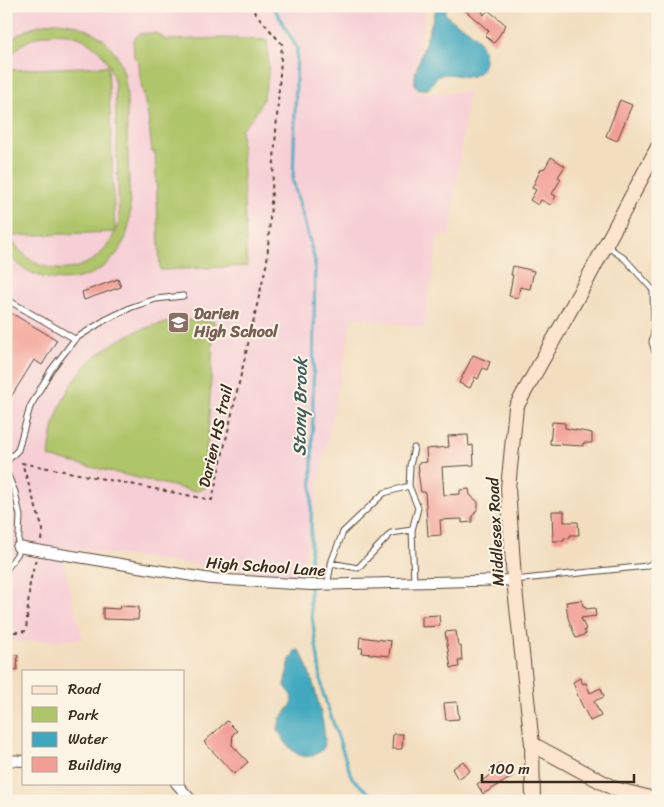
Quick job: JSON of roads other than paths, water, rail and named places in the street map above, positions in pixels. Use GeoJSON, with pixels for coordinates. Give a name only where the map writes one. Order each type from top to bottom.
{"type":"FeatureCollection","features":[{"type":"Feature","properties":{"kind":"main road","name":"Middlesex Road"},"geometry":{"type":"LineString","coordinates":[[532,801],[532,744],[514,580],[508,488],[516,407],[657,150]]}},
{"type":"Feature","properties":{"kind":"main road"},"geometry":{"type":"LineString","coordinates":[[532,744],[615,789],[658,800]]}},
{"type":"Feature","properties":{"kind":"street","name":"High School Lane"},"geometry":{"type":"LineString","coordinates":[[18,547],[211,579],[327,585],[514,580]]}},
{"type":"Feature","properties":{"kind":"street"},"geometry":{"type":"LineString","coordinates":[[6,760],[22,761]]}},
{"type":"Feature","properties":{"kind":"street"},"geometry":{"type":"LineString","coordinates":[[177,784],[192,801]]}},
{"type":"Feature","properties":{"kind":"lane"},"geometry":{"type":"LineString","coordinates":[[605,245],[625,259],[655,291],[652,342],[655,352],[658,354]]}},
{"type":"Feature","properties":{"kind":"lane"},"geometry":{"type":"LineString","coordinates":[[6,462],[18,450],[30,407],[51,370],[75,339],[105,320],[132,307],[156,299],[182,296]]}},
{"type":"Feature","properties":{"kind":"lane"},"geometry":{"type":"LineString","coordinates":[[6,299],[75,339]]}},
{"type":"Feature","properties":{"kind":"lane"},"geometry":{"type":"LineString","coordinates":[[414,448],[410,466],[409,486],[418,508],[412,530],[414,584]]}},
{"type":"Feature","properties":{"kind":"lane"},"geometry":{"type":"LineString","coordinates":[[6,471],[15,492],[20,516],[18,552],[6,570]]}},
{"type":"Feature","properties":{"kind":"lane"},"geometry":{"type":"LineString","coordinates":[[327,585],[331,564],[343,532],[384,493],[409,486]]}},
{"type":"Feature","properties":{"kind":"lane"},"geometry":{"type":"LineString","coordinates":[[331,564],[358,568],[371,552],[391,533],[412,530]]}},
{"type":"Feature","properties":{"kind":"lane"},"geometry":{"type":"LineString","coordinates":[[514,580],[647,566],[658,560]]}},
{"type":"Feature","properties":{"kind":"water"},"geometry":{"type":"Polygon","coordinates":[[[437,6],[447,6],[445,13],[470,31],[477,39],[483,49],[484,65],[473,76],[441,75],[435,79],[428,89],[418,89],[415,84],[415,74],[437,6]]]}},
{"type":"Feature","properties":{"kind":"water"},"geometry":{"type":"Polygon","coordinates":[[[299,650],[308,669],[324,727],[324,747],[317,753],[309,756],[297,754],[292,750],[278,729],[280,719],[292,704],[291,694],[285,686],[285,680],[290,660],[295,651],[299,650]]]}},
{"type":"Feature","properties":{"kind":"waterway","name":"Stony Brook"},"geometry":{"type":"LineString","coordinates":[[273,6],[297,48],[293,181],[315,261],[310,603],[323,693],[352,778],[378,801]]}},
{"type":"Feature","properties":{"kind":"place","name":"Darien High School"},"geometry":{"type":"Point","coordinates":[178,322]}}]}
